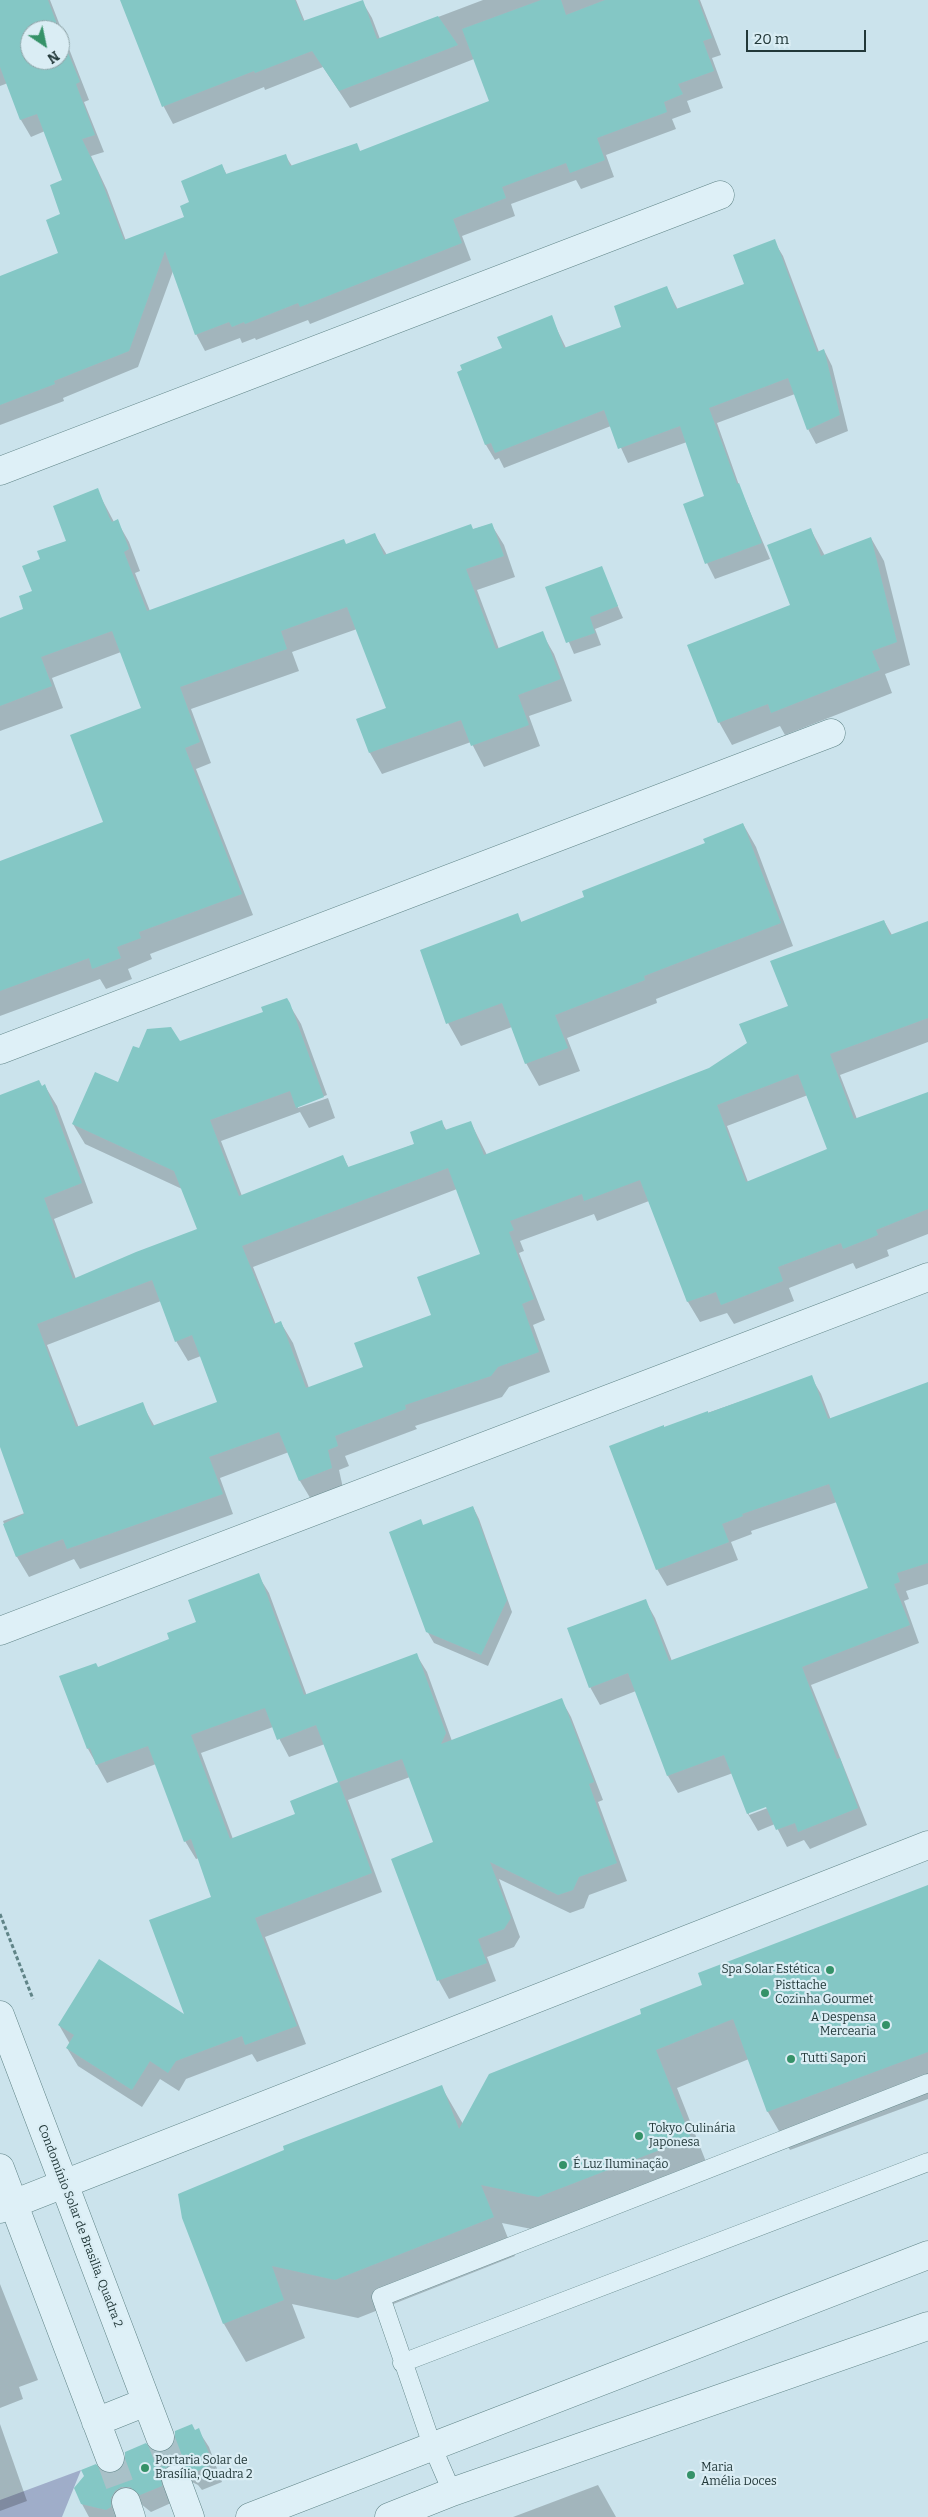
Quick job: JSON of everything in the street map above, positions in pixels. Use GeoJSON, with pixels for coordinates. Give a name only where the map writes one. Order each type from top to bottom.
{"type":"FeatureCollection","features":[{"type":"Feature","properties":{"kind":"street"},"geometry":{"type":"LineString","coordinates":[[0,471],[720,195]]}},
{"type":"Feature","properties":{"kind":"street"},"geometry":{"type":"LineString","coordinates":[[0,1050],[831,733]]}},
{"type":"Feature","properties":{"kind":"street"},"geometry":{"type":"LineString","coordinates":[[0,1631],[928,1277]]}},
{"type":"Feature","properties":{"kind":"street"},"geometry":{"type":"LineString","coordinates":[[7,2206],[928,1846]]}},
{"type":"Feature","properties":{"kind":"street","name":"Condomínio Solar de Brasilia, Quadra 2"},"geometry":{"type":"LineString","coordinates":[[0,2015],[160,2437]]}},
{"type":"Feature","properties":{"kind":"street"},"geometry":{"type":"LineString","coordinates":[[0,2168],[7,2206],[110,2458]]}},
{"type":"Feature","properties":{"kind":"street"},"geometry":{"type":"LineString","coordinates":[[250,2517],[433,2448],[928,2255]]}},
{"type":"Feature","properties":{"kind":"street"},"geometry":{"type":"LineString","coordinates":[[389,2517],[452,2492],[928,2326]]}},
{"type":"Feature","properties":{"kind":"street"},"geometry":{"type":"LineString","coordinates":[[96,2422],[146,2402]]}},
{"type":"Feature","properties":{"kind":"street"},"geometry":{"type":"LineString","coordinates":[[176,2480],[190,2517]]}},
{"type":"Feature","properties":{"kind":"lane"},"geometry":{"type":"LineString","coordinates":[[452,2492],[433,2448],[402,2363],[381,2297],[928,2083]]}},
{"type":"Feature","properties":{"kind":"lane"},"geometry":{"type":"LineString","coordinates":[[402,2363],[928,2162]]}},
{"type":"Feature","properties":{"kind":"shaded area"},"geometry":{"type":"Polygon","coordinates":[[[81,2470],[62,2517],[0,2517],[0,2500],[81,2470]]]}},
{"type":"Feature","properties":{"kind":"building"},"geometry":{"type":"Polygon","coordinates":[[[0,0],[48,0],[55,20],[20,20],[20,70],[70,70],[70,58],[80,82],[76,84],[95,135],[82,139],[98,172],[124,240],[184,217],[180,206],[189,202],[181,181],[222,164],[226,174],[286,154],[290,166],[357,143],[360,151],[489,101],[462,29],[541,0],[561,0],[566,15],[605,0],[698,0],[712,38],[703,41],[714,71],[678,84],[683,94],[664,102],[667,112],[597,138],[605,160],[570,173],[566,163],[502,187],[506,198],[453,219],[462,243],[300,307],[298,303],[245,324],[244,322],[232,327],[229,322],[195,335],[165,251],[129,351],[54,381],[55,384],[0,405],[0,276],[58,253],[46,220],[60,214],[50,185],[62,180],[37,114],[20,120],[0,67],[0,0]]]}},
{"type":"Feature","properties":{"kind":"building"},"geometry":{"type":"Polygon","coordinates":[[[120,0],[295,0],[303,21],[363,0],[377,39],[438,16],[458,45],[339,91],[312,51],[255,73],[254,71],[162,107],[120,0]]]}},
{"type":"Feature","properties":{"kind":"building"},"geometry":{"type":"Polygon","coordinates":[[[775,239],[817,352],[824,349],[840,415],[807,430],[788,378],[709,408],[737,484],[739,483],[762,543],[705,564],[683,504],[704,496],[680,426],[618,449],[604,410],[495,453],[491,443],[485,445],[457,372],[462,370],[460,365],[502,348],[497,337],[552,315],[564,348],[621,327],[614,306],[667,286],[676,309],[744,284],[733,255],[775,239]]]}},
{"type":"Feature","properties":{"kind":"building"},"geometry":{"type":"Polygon","coordinates":[[[98,488],[112,522],[118,519],[129,549],[124,552],[147,611],[344,539],[346,544],[375,533],[384,555],[471,524],[473,529],[492,523],[504,556],[466,569],[496,649],[543,631],[561,679],[518,695],[529,725],[471,746],[461,720],[369,753],[356,719],[386,708],[347,607],[281,631],[287,649],[180,687],[200,742],[185,748],[242,894],[139,932],[141,938],[117,947],[121,958],[92,969],[89,958],[0,991],[0,861],[103,822],[70,735],[141,708],[112,631],[41,657],[52,686],[0,706],[0,618],[23,609],[19,596],[32,591],[22,566],[40,559],[37,551],[66,541],[53,506],[98,488]]]}},
{"type":"Feature","properties":{"kind":"building"},"geometry":{"type":"Polygon","coordinates":[[[811,528],[821,556],[871,537],[897,642],[872,651],[880,670],[771,713],[768,704],[718,723],[687,645],[790,605],[767,545],[811,528]]]}},
{"type":"Feature","properties":{"kind":"building"},"geometry":{"type":"Polygon","coordinates":[[[602,566],[618,606],[590,617],[595,633],[566,643],[545,587],[602,566]]]}},
{"type":"Feature","properties":{"kind":"building"},"geometry":{"type":"Polygon","coordinates":[[[743,823],[781,923],[644,976],[645,980],[555,1015],[568,1048],[525,1064],[502,1003],[446,1024],[420,950],[518,913],[521,922],[584,897],[582,891],[705,843],[703,839],[743,823]]]}},
{"type":"Feature","properties":{"kind":"building"},"geometry":{"type":"Polygon","coordinates":[[[884,920],[890,935],[928,921],[928,1018],[830,1054],[854,1119],[928,1092],[928,1209],[876,1230],[878,1235],[843,1249],[841,1243],[778,1267],[783,1281],[721,1305],[716,1292],[687,1302],[640,1180],[584,1201],[582,1194],[510,1221],[514,1230],[509,1232],[534,1299],[522,1304],[539,1352],[498,1367],[491,1376],[405,1405],[406,1409],[335,1436],[338,1446],[328,1450],[332,1468],[299,1481],[279,1432],[209,1457],[223,1494],[67,1549],[63,1539],[16,1557],[3,1524],[24,1514],[0,1447],[0,1095],[39,1080],[42,1086],[45,1084],[82,1183],[44,1198],[73,1279],[197,1229],[174,1171],[72,1124],[95,1072],[118,1082],[133,1046],[139,1048],[147,1029],[171,1027],[180,1041],[263,1012],[261,1007],[287,998],[290,1003],[324,1097],[296,1108],[290,1091],[210,1120],[239,1196],[343,1155],[348,1167],[414,1144],[410,1132],[442,1120],[445,1130],[471,1121],[484,1155],[709,1068],[747,1043],[739,1024],[788,1006],[770,961],[884,920]],[[798,1074],[717,1105],[746,1182],[827,1149],[798,1074]],[[448,1168],[242,1246],[274,1324],[281,1321],[306,1388],[363,1367],[354,1343],[431,1315],[417,1277],[480,1254],[448,1168]],[[152,1280],[37,1324],[76,1427],[143,1402],[152,1426],[217,1402],[192,1335],[175,1342],[152,1280]]]}},
{"type":"Feature","properties":{"kind":"building"},"geometry":{"type":"Polygon","coordinates":[[[812,1375],[828,1419],[928,1382],[928,1563],[897,1573],[900,1582],[894,1584],[910,1625],[802,1667],[837,1759],[840,1758],[858,1808],[798,1832],[795,1823],[776,1830],[766,1807],[747,1814],[724,1755],[667,1776],[628,1673],[589,1688],[567,1628],[646,1599],[669,1661],[868,1588],[829,1484],[742,1514],[743,1516],[722,1524],[729,1542],[656,1570],[609,1446],[664,1425],[664,1427],[708,1411],[708,1413],[812,1375]]]}},
{"type":"Feature","properties":{"kind":"building"},"geometry":{"type":"Polygon","coordinates":[[[473,1506],[507,1600],[481,1655],[426,1632],[389,1532],[421,1519],[423,1525],[473,1506]]]}},
{"type":"Feature","properties":{"kind":"building"},"geometry":{"type":"Polygon","coordinates":[[[259,1573],[304,1695],[417,1653],[446,1733],[441,1744],[562,1698],[594,1782],[589,1784],[617,1863],[579,1877],[573,1890],[558,1895],[490,1862],[511,1918],[504,1929],[478,1939],[487,1963],[437,1981],[391,1859],[433,1842],[402,1759],[339,1782],[372,1873],[255,1918],[297,2026],[245,2045],[242,2036],[176,2061],[168,2073],[150,2061],[132,2090],[66,2048],[74,2035],[58,2025],[99,1959],[184,2014],[149,1920],[211,1897],[191,1839],[184,1842],[148,1746],[96,1765],[90,1748],[87,1749],[59,1676],[96,1663],[98,1667],[169,1639],[167,1633],[196,1622],[188,1600],[259,1573]],[[265,1708],[191,1735],[230,1839],[295,1814],[290,1801],[338,1782],[316,1725],[277,1740],[265,1708]]]}},
{"type":"Feature","properties":{"kind":"building"},"geometry":{"type":"Polygon","coordinates":[[[928,1885],[928,2052],[767,2112],[733,2019],[656,2050],[691,2138],[538,2197],[481,2185],[494,2217],[335,2280],[272,2266],[284,2300],[223,2324],[182,2218],[178,2194],[284,2150],[283,2146],[442,2085],[459,2129],[489,2074],[641,2014],[640,2009],[702,1985],[698,1973],[928,1885]]]}},
{"type":"Feature","properties":{"kind":"building","name":"Portaria Solar de Brasília, Quadra 2"},"geometry":{"type":"Polygon","coordinates":[[[192,2424],[195,2430],[199,2428],[213,2464],[191,2474],[186,2467],[179,2464],[170,2465],[164,2469],[161,2476],[162,2486],[140,2495],[130,2487],[121,2487],[115,2491],[111,2498],[111,2507],[106,2510],[81,2504],[74,2488],[84,2476],[81,2470],[96,2464],[107,2473],[116,2472],[122,2468],[125,2461],[125,2452],[146,2443],[157,2452],[166,2451],[172,2447],[175,2440],[175,2431],[192,2424]]]}},
{"type":"Feature","properties":{"kind":"tunnel"},"geometry":{"type":"LineString","coordinates":[[160,2437],[176,2479]]}},
{"type":"Feature","properties":{"kind":"tunnel"},"geometry":{"type":"LineString","coordinates":[[110,2458],[126,2502]]}},
{"type":"Feature","properties":{"kind":"place","name":"Spa Solar Estética"},"geometry":{"type":"Point","coordinates":[830,1970]}},
{"type":"Feature","properties":{"kind":"place","name":"Pisttache Cozinha Gourmet"},"geometry":{"type":"Point","coordinates":[765,1993]}},
{"type":"Feature","properties":{"kind":"place","name":"A Despensa Mercearia"},"geometry":{"type":"Point","coordinates":[886,2025]}},
{"type":"Feature","properties":{"kind":"place","name":"Tutti Sapori"},"geometry":{"type":"Point","coordinates":[791,2059]}},
{"type":"Feature","properties":{"kind":"place","name":"Tokyo Culinária Japonesa"},"geometry":{"type":"Point","coordinates":[639,2136]}},
{"type":"Feature","properties":{"kind":"place","name":"É Luz Iluminação"},"geometry":{"type":"Point","coordinates":[563,2165]}},
{"type":"Feature","properties":{"kind":"place","name":"Portaria Solar de Brasília, Quadra 2"},"geometry":{"type":"Point","coordinates":[145,2468]}},
{"type":"Feature","properties":{"kind":"place","name":"Maria Amélia Doces"},"geometry":{"type":"Point","coordinates":[691,2475]}}]}
